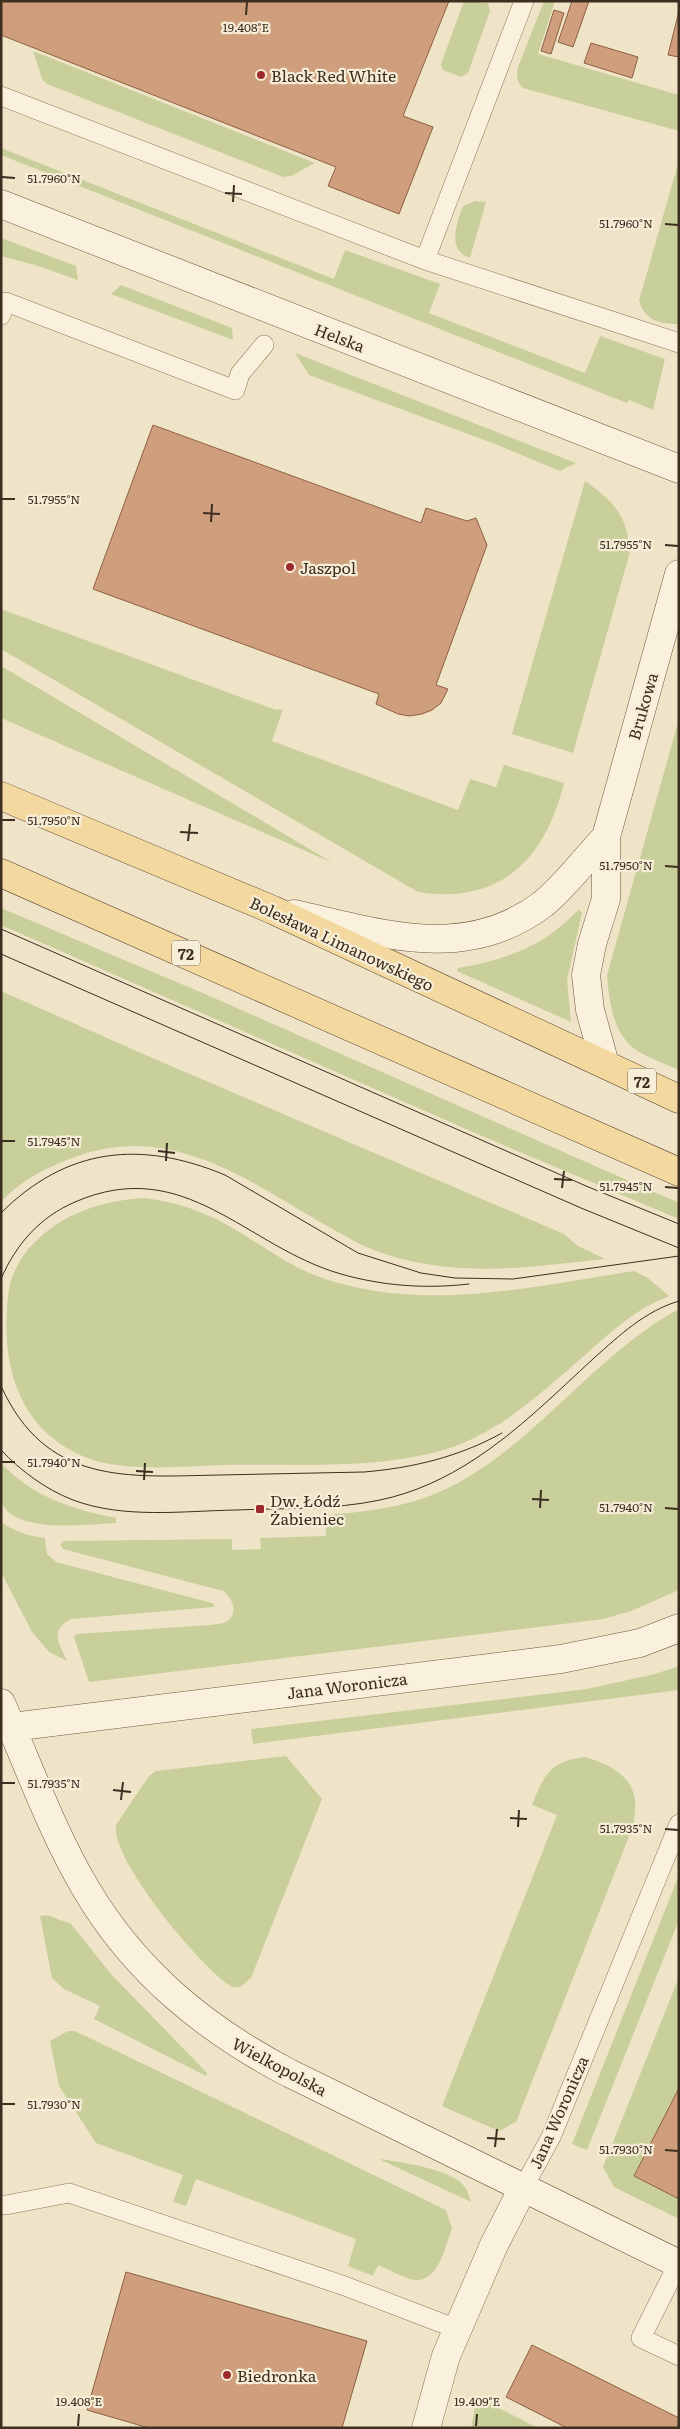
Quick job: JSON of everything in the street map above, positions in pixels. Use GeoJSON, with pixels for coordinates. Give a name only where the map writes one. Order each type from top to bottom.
{"type":"FeatureCollection","features":[{"type":"Feature","properties":{"kind":"main road","name":"Bolesława Limanowskiego"},"geometry":{"type":"LineString","coordinates":[[1,796],[273,910],[679,1099]]}},
{"type":"Feature","properties":{"kind":"main road","name":"72"},"geometry":{"type":"LineString","coordinates":[[1,873],[679,1172]]}},
{"type":"Feature","properties":{"kind":"street","name":"Helska"},"geometry":{"type":"LineString","coordinates":[[1,204],[679,469]]}},
{"type":"Feature","properties":{"kind":"street","name":"Brukowa"},"geometry":{"type":"LineString","coordinates":[[606,837],[671,633],[679,574]]}},
{"type":"Feature","properties":{"kind":"street"},"geometry":{"type":"LineString","coordinates":[[273,910],[436,940],[479,936],[513,923],[544,903],[606,837]]}},
{"type":"Feature","properties":{"kind":"street"},"geometry":{"type":"LineString","coordinates":[[605,1064],[590,1010],[586,975],[592,944],[606,899],[606,837]]}},
{"type":"Feature","properties":{"kind":"street","name":"Jana Woronicza"},"geometry":{"type":"LineString","coordinates":[[7,1715],[561,1659],[640,1643],[679,1628]]}},
{"type":"Feature","properties":{"kind":"street","name":"Wielkopolska"},"geometry":{"type":"LineString","coordinates":[[7,1715],[62,1842],[86,1889],[130,1950],[169,1991],[212,2028],[266,2061],[678,2264]]}},
{"type":"Feature","properties":{"kind":"street","name":"Jana Woronicza"},"geometry":{"type":"LineString","coordinates":[[426,2428],[446,2356],[494,2245],[523,2188]]}},
{"type":"Feature","properties":{"kind":"lane"},"geometry":{"type":"LineString","coordinates":[[425,260],[524,1]]}},
{"type":"Feature","properties":{"kind":"lane"},"geometry":{"type":"LineString","coordinates":[[1,96],[425,260],[679,343]]}},
{"type":"Feature","properties":{"kind":"lane"},"geometry":{"type":"LineString","coordinates":[[1,315],[6,302],[235,390],[240,374],[264,345]]}},
{"type":"Feature","properties":{"kind":"lane","name":"Jana Woronicza"},"geometry":{"type":"LineString","coordinates":[[523,2188],[550,2138],[679,1824]]}},
{"type":"Feature","properties":{"kind":"lane"},"geometry":{"type":"LineString","coordinates":[[6,2205],[69,2193],[342,2285],[457,2329]]}},
{"type":"Feature","properties":{"kind":"lane"},"geometry":{"type":"LineString","coordinates":[[678,2264],[641,2338],[679,2356]]}},
{"type":"Feature","properties":{"kind":"green space"},"geometry":{"type":"Polygon","coordinates":[[[464,1],[488,3],[490,11],[468,73],[461,77],[443,70],[441,64],[464,1]]]}},
{"type":"Feature","properties":{"kind":"green space"},"geometry":{"type":"Polygon","coordinates":[[[544,1],[555,1],[538,54],[679,95],[679,131],[523,88],[518,79],[518,67],[544,1]]]}},
{"type":"Feature","properties":{"kind":"green space"},"geometry":{"type":"Polygon","coordinates":[[[33,51],[315,163],[291,176],[283,177],[47,84],[42,79],[33,51]]]}},
{"type":"Feature","properties":{"kind":"green space"},"geometry":{"type":"Polygon","coordinates":[[[1,148],[334,279],[345,250],[440,284],[429,313],[585,373],[600,336],[665,359],[653,410],[629,400],[627,403],[1,155],[1,148]]]}},
{"type":"Feature","properties":{"kind":"green space"},"geometry":{"type":"Polygon","coordinates":[[[679,160],[679,324],[654,320],[645,313],[639,301],[679,160]]]}},
{"type":"Feature","properties":{"kind":"green space"},"geometry":{"type":"Polygon","coordinates":[[[475,201],[486,202],[470,258],[458,249],[455,235],[463,206],[475,201]]]}},
{"type":"Feature","properties":{"kind":"green space"},"geometry":{"type":"Polygon","coordinates":[[[1,238],[76,266],[78,280],[35,265],[1,256],[1,238]]]}},
{"type":"Feature","properties":{"kind":"green space"},"geometry":{"type":"Polygon","coordinates":[[[121,285],[232,328],[233,340],[111,294],[121,285]]]}},
{"type":"Feature","properties":{"kind":"green space"},"geometry":{"type":"Polygon","coordinates":[[[295,353],[576,463],[560,471],[495,444],[309,375],[295,353]]]}},
{"type":"Feature","properties":{"kind":"green space"},"geometry":{"type":"Polygon","coordinates":[[[585,481],[612,503],[618,511],[626,529],[630,552],[573,753],[512,734],[585,481]]]}},
{"type":"Feature","properties":{"kind":"green space"},"geometry":{"type":"Polygon","coordinates":[[[1,609],[276,710],[283,709],[272,741],[458,810],[470,779],[496,787],[504,765],[564,783],[556,810],[545,834],[531,855],[515,871],[495,884],[473,891],[447,894],[418,892],[1,649],[1,609]]]}},
{"type":"Feature","properties":{"kind":"green space"},"geometry":{"type":"Polygon","coordinates":[[[1,666],[333,863],[1,718],[1,666]]]}},
{"type":"Feature","properties":{"kind":"green space"},"geometry":{"type":"Polygon","coordinates":[[[679,719],[679,1070],[636,1050],[628,1043],[617,1026],[611,1006],[607,975],[679,719]]]}},
{"type":"Feature","properties":{"kind":"green space"},"geometry":{"type":"Polygon","coordinates":[[[1,908],[212,997],[679,1203],[679,1219],[482,1136],[1,925],[1,908]]]}},
{"type":"Feature","properties":{"kind":"green space"},"geometry":{"type":"Polygon","coordinates":[[[579,909],[582,913],[567,980],[571,1022],[457,971],[458,968],[509,955],[538,942],[566,922],[579,909]]]}},
{"type":"Feature","properties":{"kind":"green space"},"geometry":{"type":"Polygon","coordinates":[[[1,991],[157,1060],[564,1234],[578,1246],[605,1259],[496,1269],[442,1266],[415,1262],[388,1255],[362,1245],[233,1172],[173,1150],[141,1146],[109,1148],[65,1161],[26,1181],[1,1202],[1,991]]]}},
{"type":"Feature","properties":{"kind":"green space"},"geometry":{"type":"Polygon","coordinates":[[[143,1198],[172,1203],[200,1212],[231,1227],[304,1271],[356,1287],[395,1294],[475,1294],[515,1290],[634,1271],[648,1278],[669,1296],[646,1307],[625,1321],[534,1399],[497,1426],[477,1437],[433,1453],[408,1458],[330,1465],[141,1467],[108,1464],[75,1453],[65,1447],[46,1432],[31,1415],[20,1396],[8,1353],[6,1330],[10,1283],[25,1253],[57,1224],[84,1210],[112,1202],[143,1198]]]}},
{"type":"Feature","properties":{"kind":"green space"},"geometry":{"type":"Polygon","coordinates":[[[679,1309],[679,1590],[631,1611],[603,1619],[89,1682],[74,1637],[77,1634],[220,1624],[230,1619],[233,1606],[230,1598],[223,1591],[63,1549],[60,1545],[64,1541],[232,1539],[232,1550],[261,1549],[260,1538],[326,1536],[325,1515],[396,1506],[437,1493],[470,1476],[501,1455],[647,1329],[679,1309]]]}},
{"type":"Feature","properties":{"kind":"green space"},"geometry":{"type":"Polygon","coordinates":[[[1,1463],[26,1485],[40,1493],[68,1506],[116,1518],[116,1523],[53,1525],[20,1519],[8,1512],[1,1501],[1,1463]]]}},
{"type":"Feature","properties":{"kind":"green space"},"geometry":{"type":"Polygon","coordinates":[[[1,1522],[22,1533],[45,1538],[47,1554],[56,1562],[215,1605],[214,1607],[71,1619],[60,1628],[58,1633],[59,1643],[67,1661],[49,1652],[32,1632],[1,1572],[1,1522]]]}},
{"type":"Feature","properties":{"kind":"green space"},"geometry":{"type":"Polygon","coordinates":[[[679,1666],[679,1690],[253,1744],[251,1729],[587,1689],[655,1674],[679,1666]]]}},
{"type":"Feature","properties":{"kind":"green space"},"geometry":{"type":"Polygon","coordinates":[[[286,1756],[322,1799],[251,1978],[240,1987],[232,1987],[200,1959],[160,1912],[127,1862],[118,1841],[116,1825],[149,1776],[156,1771],[286,1756]]]}},
{"type":"Feature","properties":{"kind":"green space"},"geometry":{"type":"Polygon","coordinates":[[[585,1757],[610,1767],[624,1777],[633,1791],[635,1800],[634,1824],[516,2122],[499,2131],[442,2106],[557,1815],[532,1805],[536,1794],[550,1771],[556,1766],[573,1759],[585,1757]]]}},
{"type":"Feature","properties":{"kind":"green space"},"geometry":{"type":"Polygon","coordinates":[[[679,1875],[679,1920],[587,2150],[572,2144],[679,1875]]]}},
{"type":"Feature","properties":{"kind":"green space"},"geometry":{"type":"Polygon","coordinates":[[[47,1915],[71,1924],[111,1974],[207,2073],[206,2076],[94,2019],[100,2006],[64,1989],[52,1978],[40,1916],[47,1915]]]}},
{"type":"Feature","properties":{"kind":"green space"},"geometry":{"type":"Polygon","coordinates":[[[679,1977],[679,2088],[634,2176],[679,2199],[679,2219],[614,2187],[603,2167],[679,1977]]]}},
{"type":"Feature","properties":{"kind":"green space"},"geometry":{"type":"Polygon","coordinates":[[[68,2031],[75,2031],[446,2210],[452,2229],[440,2262],[430,2275],[423,2279],[415,2280],[401,2276],[378,2265],[373,2276],[348,2266],[356,2239],[196,2179],[186,2206],[173,2202],[183,2175],[96,2143],[59,2086],[50,2041],[68,2031]]]}},
{"type":"Feature","properties":{"kind":"green space"},"geometry":{"type":"Polygon","coordinates":[[[379,2159],[425,2167],[449,2175],[465,2187],[471,2202],[379,2159]]]}},
{"type":"Feature","properties":{"kind":"green space"},"geometry":{"type":"Polygon","coordinates":[[[477,2397],[538,2428],[471,2428],[477,2397]]]}},
{"type":"Feature","properties":{"kind":"building","name":"Black Red White"},"geometry":{"type":"Polygon","coordinates":[[[1,1],[449,1],[403,116],[433,127],[399,214],[328,186],[336,167],[1,35],[1,1]]]}},
{"type":"Feature","properties":{"kind":"building"},"geometry":{"type":"Polygon","coordinates":[[[572,1],[589,1],[573,47],[558,42],[572,1]]]}},
{"type":"Feature","properties":{"kind":"building"},"geometry":{"type":"Polygon","coordinates":[[[554,10],[564,13],[551,54],[541,51],[554,10]]]}},
{"type":"Feature","properties":{"kind":"building"},"geometry":{"type":"Polygon","coordinates":[[[679,11],[679,57],[668,55],[679,11]]]}},
{"type":"Feature","properties":{"kind":"building"},"geometry":{"type":"Polygon","coordinates":[[[591,43],[638,57],[632,78],[584,63],[591,43]]]}},
{"type":"Feature","properties":{"kind":"building","name":"Jaszpol"},"geometry":{"type":"Polygon","coordinates":[[[153,425],[421,523],[426,508],[467,521],[476,518],[487,545],[436,685],[448,689],[441,703],[432,710],[422,714],[409,716],[398,714],[376,704],[379,694],[93,589],[153,425]]]}},
{"type":"Feature","properties":{"kind":"building"},"geometry":{"type":"Polygon","coordinates":[[[679,2088],[679,2199],[634,2176],[679,2088]]]}},
{"type":"Feature","properties":{"kind":"building","name":"Biedronka"},"geometry":{"type":"Polygon","coordinates":[[[126,2272],[367,2341],[342,2428],[149,2428],[87,2410],[126,2272]]]}},
{"type":"Feature","properties":{"kind":"building"},"geometry":{"type":"Polygon","coordinates":[[[532,2345],[679,2418],[679,2428],[567,2428],[506,2397],[532,2345]]]}},
{"type":"Feature","properties":{"kind":"tram line"},"geometry":{"type":"LineString","coordinates":[[1,929],[586,1186],[679,1224]]}},
{"type":"Feature","properties":{"kind":"tram line"},"geometry":{"type":"LineString","coordinates":[[1,954],[581,1208],[679,1248]]}},
{"type":"Feature","properties":{"kind":"tram line"},"geometry":{"type":"LineString","coordinates":[[1,1213],[26,1191],[52,1174],[79,1163],[106,1156],[135,1154],[164,1157],[194,1164],[225,1175],[358,1253],[421,1273],[455,1278],[513,1279],[679,1256]]}},
{"type":"Feature","properties":{"kind":"tram line"},"geometry":{"type":"LineString","coordinates":[[1,1279],[14,1254],[30,1233],[62,1208],[114,1190],[150,1189],[182,1197],[214,1210],[275,1245],[307,1261],[341,1274],[389,1284],[421,1286],[469,1284]]}},
{"type":"Feature","properties":{"kind":"tram line"},"geometry":{"type":"LineString","coordinates":[[1,1450],[25,1472],[43,1485],[73,1500],[112,1510],[174,1512],[308,1508],[344,1506],[380,1500],[429,1484],[475,1459],[522,1424],[623,1332],[644,1317],[679,1301]]}},
{"type":"Feature","properties":{"kind":"tram line"},"geometry":{"type":"LineString","coordinates":[[1,1386],[19,1418],[41,1442],[65,1458],[92,1468],[121,1474],[185,1476],[364,1472],[400,1468],[435,1460],[469,1449],[502,1433]]}},
{"type":"Feature","properties":{"kind":"place","name":"Black Red White"},"geometry":{"type":"Point","coordinates":[261,75]}},
{"type":"Feature","properties":{"kind":"place","name":"Jaszpol"},"geometry":{"type":"Point","coordinates":[290,567]}},
{"type":"Feature","properties":{"kind":"place","name":"Dw. Łódź Żabieniec"},"geometry":{"type":"Point","coordinates":[260,1509]}},
{"type":"Feature","properties":{"kind":"place","name":"Biedronka"},"geometry":{"type":"Point","coordinates":[227,2375]}}]}
